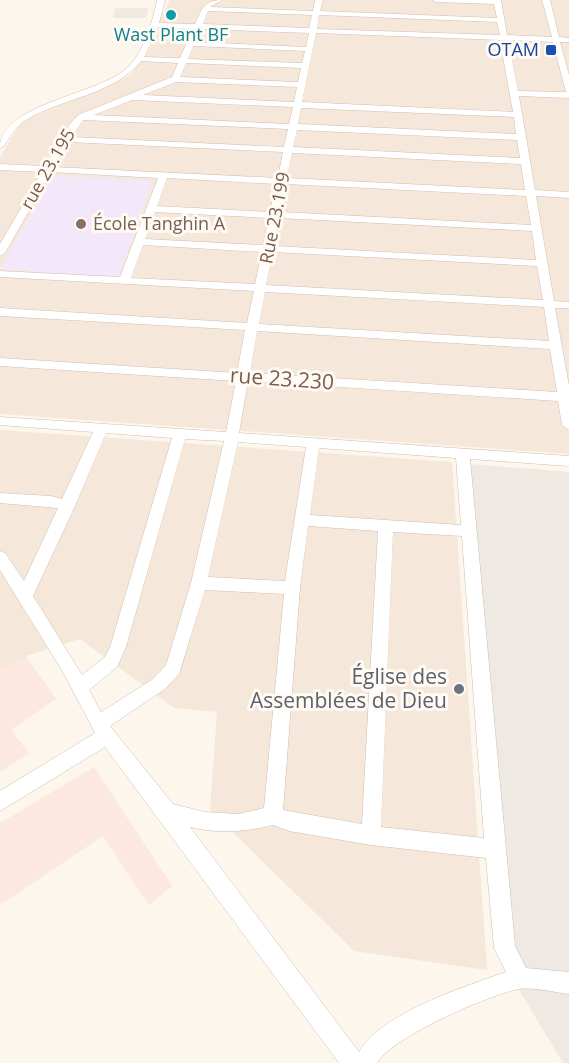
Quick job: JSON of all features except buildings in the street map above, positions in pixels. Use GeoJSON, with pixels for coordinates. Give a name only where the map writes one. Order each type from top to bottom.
{"type":"FeatureCollection","features":[{"type":"Feature","properties":{"kind":"street"},"geometry":{"type":"LineString","coordinates":[[0,145],[19,120],[122,76],[139,59],[155,25],[161,0]]}},
{"type":"Feature","properties":{"kind":"street"},"geometry":{"type":"LineString","coordinates":[[218,0],[208,4],[175,79],[302,85]]}},
{"type":"Feature","properties":{"kind":"street","name":"Rue 23.199"},"geometry":{"type":"LineString","coordinates":[[0,802],[103,730],[159,684],[173,669],[199,583],[232,437],[252,327],[270,249],[319,0]]}},
{"type":"Feature","properties":{"kind":"street"},"geometry":{"type":"LineString","coordinates":[[436,0],[497,1],[569,425]]}},
{"type":"Feature","properties":{"kind":"street"},"geometry":{"type":"LineString","coordinates":[[514,93],[569,93],[546,0]]}},
{"type":"Feature","properties":{"kind":"street"},"geometry":{"type":"LineString","coordinates":[[206,9],[501,20]]}},
{"type":"Feature","properties":{"kind":"street"},"geometry":{"type":"LineString","coordinates":[[155,25],[569,40]]}},
{"type":"Feature","properties":{"kind":"street"},"geometry":{"type":"LineString","coordinates":[[190,44],[309,49]]}},
{"type":"Feature","properties":{"kind":"street"},"geometry":{"type":"LineString","coordinates":[[139,59],[306,66]]}},
{"type":"Feature","properties":{"kind":"street","name":"rue 23.195"},"geometry":{"type":"LineString","coordinates":[[0,253],[65,139],[81,117],[175,79]]}},
{"type":"Feature","properties":{"kind":"street"},"geometry":{"type":"LineString","coordinates":[[131,97],[518,115]]}},
{"type":"Feature","properties":{"kind":"street"},"geometry":{"type":"LineString","coordinates":[[81,117],[520,137]]}},
{"type":"Feature","properties":{"kind":"street"},"geometry":{"type":"LineString","coordinates":[[65,139],[524,161]]}},
{"type":"Feature","properties":{"kind":"street"},"geometry":{"type":"LineString","coordinates":[[0,167],[283,179],[569,195]]}},
{"type":"Feature","properties":{"kind":"street"},"geometry":{"type":"LineString","coordinates":[[124,282],[164,174]]}},
{"type":"Feature","properties":{"kind":"street"},"geometry":{"type":"LineString","coordinates":[[152,209],[276,213],[535,228]]}},
{"type":"Feature","properties":{"kind":"street"},"geometry":{"type":"LineString","coordinates":[[139,242],[540,262]]}},
{"type":"Feature","properties":{"kind":"street"},"geometry":{"type":"LineString","coordinates":[[0,274],[569,305]]}},
{"type":"Feature","properties":{"kind":"street"},"geometry":{"type":"LineString","coordinates":[[0,312],[554,345]]}},
{"type":"Feature","properties":{"kind":"street","name":"rue 23.230"},"geometry":{"type":"LineString","coordinates":[[0,362],[564,397]]}},
{"type":"Feature","properties":{"kind":"street"},"geometry":{"type":"LineString","coordinates":[[0,421],[569,462]]}},
{"type":"Feature","properties":{"kind":"street"},"geometry":{"type":"LineString","coordinates":[[25,596],[68,506],[102,427]]}},
{"type":"Feature","properties":{"kind":"street"},"geometry":{"type":"LineString","coordinates":[[79,688],[111,662],[118,647],[180,433]]}},
{"type":"Feature","properties":{"kind":"street"},"geometry":{"type":"LineString","coordinates":[[273,816],[292,588],[312,443]]}},
{"type":"Feature","properties":{"kind":"street"},"geometry":{"type":"LineString","coordinates":[[463,454],[505,948],[520,978]]}},
{"type":"Feature","properties":{"kind":"street"},"geometry":{"type":"LineString","coordinates":[[0,498],[39,500],[68,506]]}},
{"type":"Feature","properties":{"kind":"street"},"geometry":{"type":"LineString","coordinates":[[302,520],[469,531]]}},
{"type":"Feature","properties":{"kind":"street"},"geometry":{"type":"LineString","coordinates":[[371,835],[386,526]]}},
{"type":"Feature","properties":{"kind":"street"},"geometry":{"type":"LineString","coordinates":[[0,557],[69,667],[103,730],[167,812],[353,1063]]}},
{"type":"Feature","properties":{"kind":"street"},"geometry":{"type":"LineString","coordinates":[[199,583],[292,588]]}},
{"type":"Feature","properties":{"kind":"street"},"geometry":{"type":"LineString","coordinates":[[167,812],[205,821],[239,824],[273,816],[290,822],[371,835],[495,849]]}},
{"type":"Feature","properties":{"kind":"street"},"geometry":{"type":"LineString","coordinates":[[365,1063],[366,1056],[377,1043],[422,1017],[520,978],[569,983]]}},
{"type":"Feature","properties":{"kind":"shaded area"},"geometry":{"type":"Polygon","coordinates":[[[170,0],[569,0],[569,454],[0,414],[0,157],[22,121],[131,75],[170,0]]]}},
{"type":"Feature","properties":{"kind":"shaded area"},"geometry":{"type":"Polygon","coordinates":[[[115,8],[148,8],[146,18],[113,18],[115,8]]]}},
{"type":"Feature","properties":{"kind":"shaded area","name":"École Tanghin A"},"geometry":{"type":"Polygon","coordinates":[[[52,176],[153,180],[118,278],[0,269],[52,176]]]}},
{"type":"Feature","properties":{"kind":"shaded area"},"geometry":{"type":"Polygon","coordinates":[[[0,430],[452,462],[487,970],[354,951],[210,810],[217,712],[174,708],[80,639],[26,656],[0,670],[0,430]]]}},
{"type":"Feature","properties":{"kind":"shaded area"},"geometry":{"type":"Polygon","coordinates":[[[469,464],[569,472],[569,1063],[563,1063],[516,985],[469,464]]]}},
{"type":"Feature","properties":{"kind":"shaded area"},"geometry":{"type":"Polygon","coordinates":[[[26,656],[56,699],[11,730],[29,753],[0,772],[0,670],[26,656]]]}},
{"type":"Feature","properties":{"kind":"shaded area"},"geometry":{"type":"Polygon","coordinates":[[[94,767],[172,886],[149,905],[103,836],[0,905],[0,823],[94,767]]]}},
{"type":"Feature","properties":{"kind":"place","name":"Wast Plant BF"},"geometry":{"type":"Point","coordinates":[171,15]}},
{"type":"Feature","properties":{"kind":"place","name":"OTAM"},"geometry":{"type":"Point","coordinates":[551,50]}},
{"type":"Feature","properties":{"kind":"place","name":"École Tanghin A"},"geometry":{"type":"Point","coordinates":[81,224]}},
{"type":"Feature","properties":{"kind":"place","name":"Église des Assemblées de Dieu"},"geometry":{"type":"Point","coordinates":[459,689]}}]}
